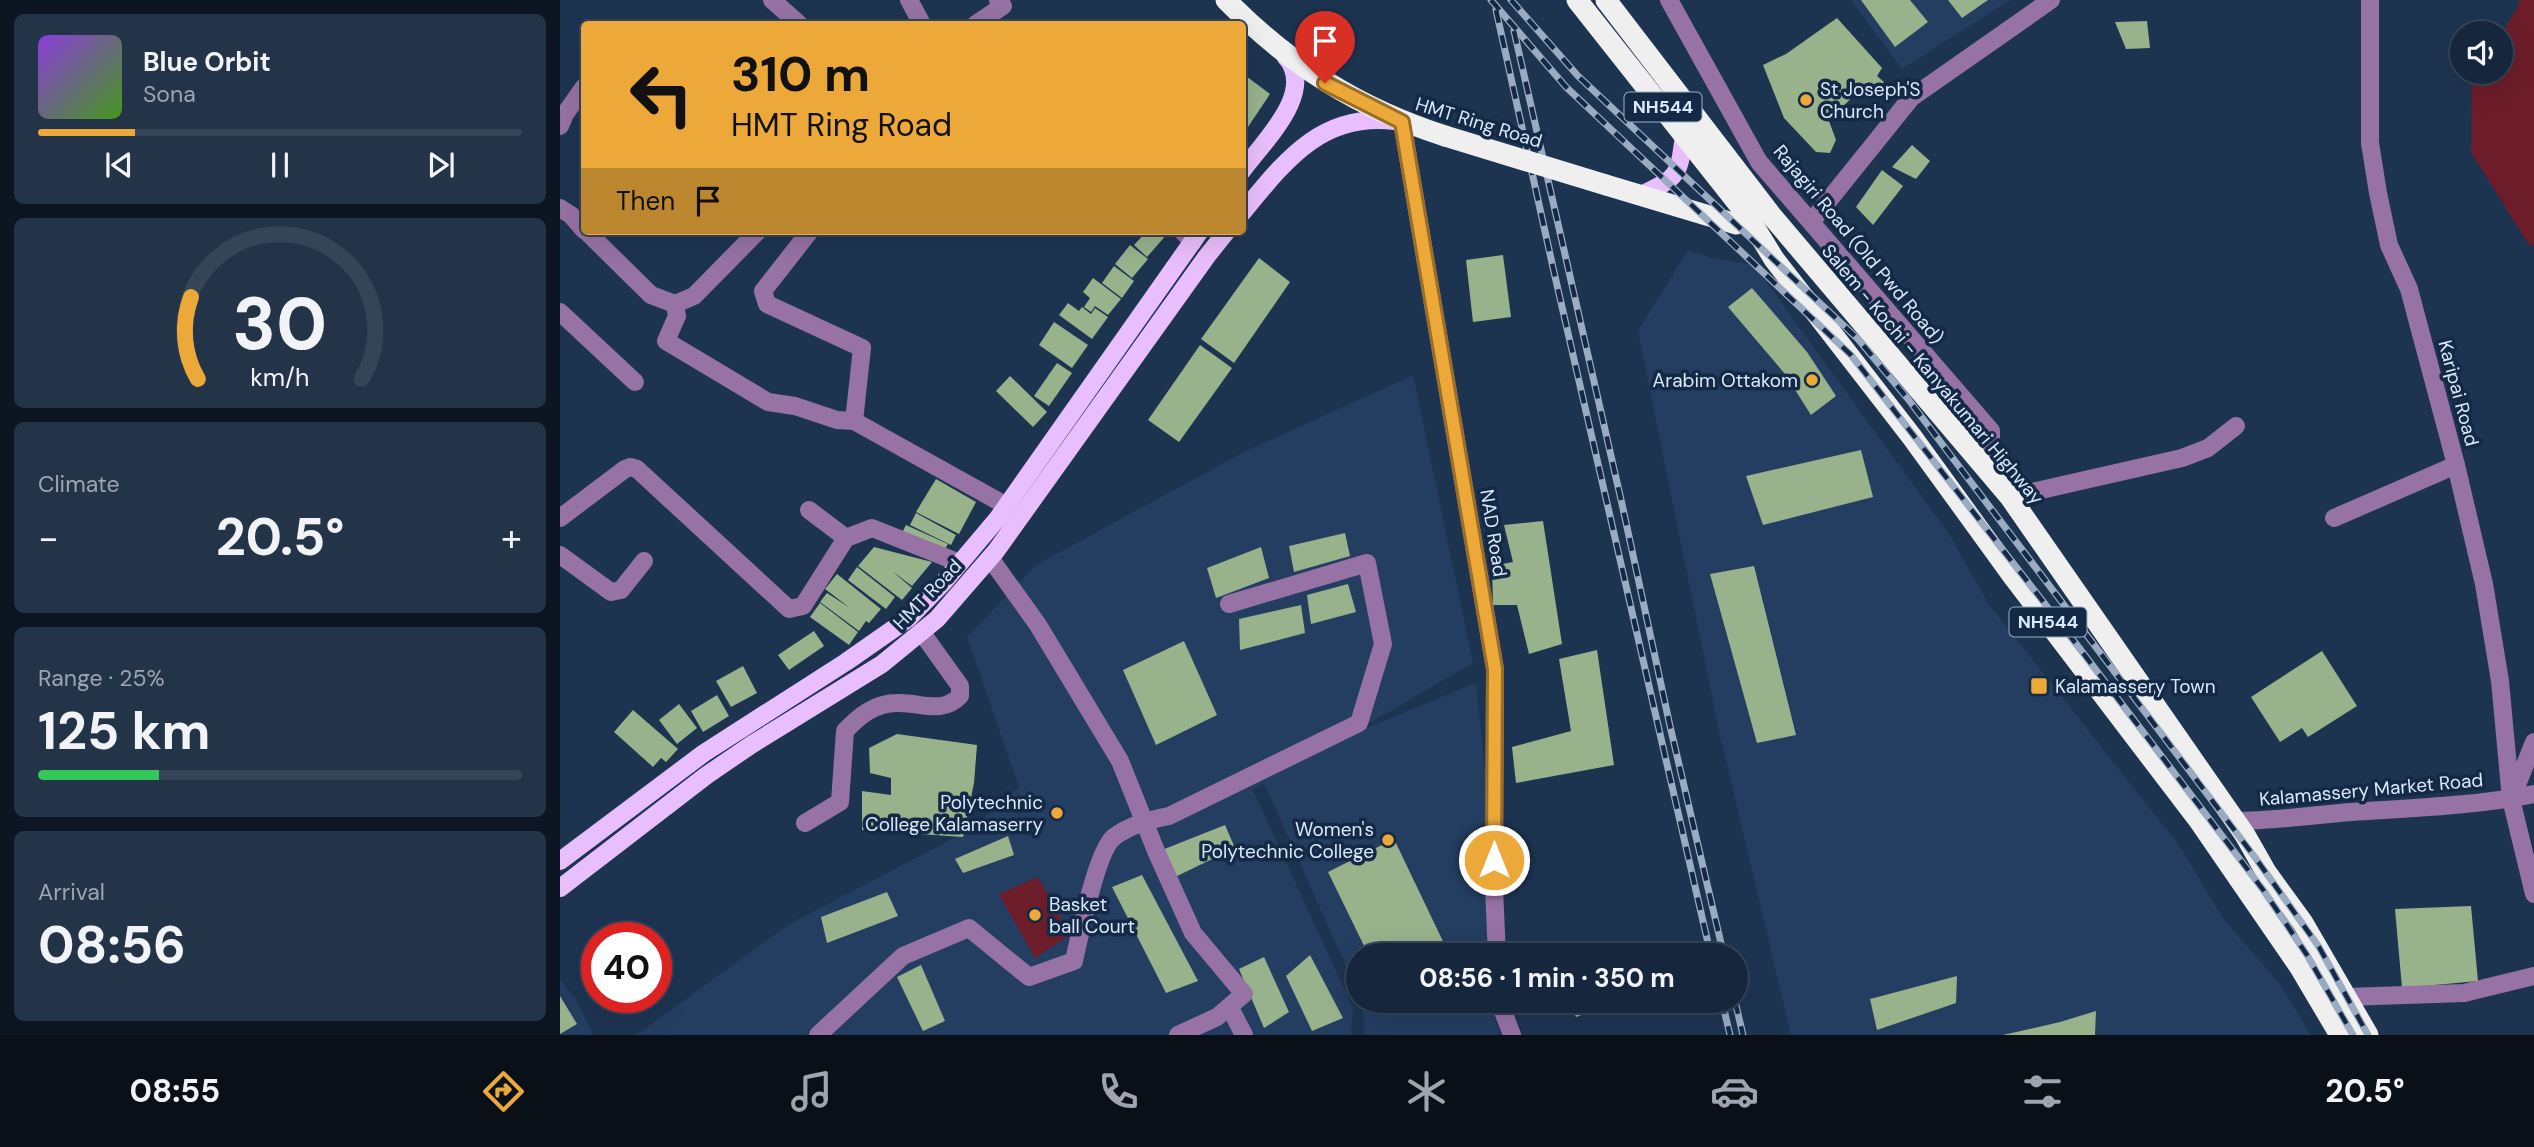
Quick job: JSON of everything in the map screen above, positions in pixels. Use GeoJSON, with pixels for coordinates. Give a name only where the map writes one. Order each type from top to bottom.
{"type":"FeatureCollection","features":[{"type":"Feature","properties":{"kind":"highway","name":"HMT Ring Road"},"geometry":{"type":"LineString","coordinates":[[1226,0],[1276,45],[1325,83],[1402,122],[1736,224],[1747,215]]}},
{"type":"Feature","properties":{"kind":"highway","name":"NH544"},"geometry":{"type":"LineString","coordinates":[[1577,0],[1716,174],[1747,215],[1774,259],[2200,822],[2299,965],[2340,1035]]}},
{"type":"Feature","properties":{"kind":"highway","name":"Salem - Kochi - Kanyakumari Highway"},"geometry":{"type":"LineString","coordinates":[[1606,0],[1771,215],[2010,497],[2303,923],[2368,1035]]}},
{"type":"Feature","properties":{"kind":"highway"},"geometry":{"type":"LineString","coordinates":[[1716,174],[1740,175]]}},
{"type":"Feature","properties":{"kind":"main road"},"geometry":{"type":"LineString","coordinates":[[1246,166],[1284,116],[1296,85],[1296,73],[1292,63],[1276,45]]}},
{"type":"Feature","properties":{"kind":"main road"},"geometry":{"type":"LineString","coordinates":[[1246,208],[1283,165],[1322,133],[1342,124],[1364,120],[1402,122]]}},
{"type":"Feature","properties":{"kind":"main road"},"geometry":{"type":"LineString","coordinates":[[1641,195],[1668,181],[1677,172],[1684,135]]}},
{"type":"Feature","properties":{"kind":"main road","name":"HMT Road"},"geometry":{"type":"LineString","coordinates":[[560,862],[704,752],[884,637],[909,618],[961,563],[1007,506],[1191,235]]}},
{"type":"Feature","properties":{"kind":"main road","name":"HMT Road"},"geometry":{"type":"LineString","coordinates":[[560,888],[707,775],[882,664],[922,632],[957,598],[1067,454],[1224,235]]}},
{"type":"Feature","properties":{"kind":"street"},"geometry":{"type":"LineString","coordinates":[[772,0],[796,21]]}},
{"type":"Feature","properties":{"kind":"street"},"geometry":{"type":"LineString","coordinates":[[909,0],[920,21]]}},
{"type":"Feature","properties":{"kind":"street"},"geometry":{"type":"LineString","coordinates":[[980,21],[1003,6],[998,0]]}},
{"type":"Feature","properties":{"kind":"street","name":"Rajagiri Road (Old Pwd Road)"},"geometry":{"type":"LineString","coordinates":[[1670,0],[1759,162],[1991,431],[1991,473]]}},
{"type":"Feature","properties":{"kind":"street"},"geometry":{"type":"LineString","coordinates":[[1812,221],[1910,98],[2051,0]]}},
{"type":"Feature","properties":{"kind":"street","name":"Karipai Road"},"geometry":{"type":"LineString","coordinates":[[2370,0],[2370,143],[2378,193],[2389,245],[2409,289],[2456,465],[2484,584],[2500,681],[2511,799],[2534,894]]}},
{"type":"Feature","properties":{"kind":"street"},"geometry":{"type":"LineString","coordinates":[[560,126],[581,91]]}},
{"type":"Feature","properties":{"kind":"street","name":"NAD Road"},"geometry":{"type":"LineString","coordinates":[[1402,122],[1495,669],[1494,888],[1496,943]]}},
{"type":"Feature","properties":{"kind":"street"},"geometry":{"type":"LineString","coordinates":[[560,208],[581,226]]}},
{"type":"Feature","properties":{"kind":"street"},"geometry":{"type":"LineString","coordinates":[[590,235],[651,295],[675,304],[694,296],[754,235]]}},
{"type":"Feature","properties":{"kind":"street"},"geometry":{"type":"LineString","coordinates":[[807,235],[763,291],[767,304],[862,348],[854,421]]}},
{"type":"Feature","properties":{"kind":"street"},"geometry":{"type":"LineString","coordinates":[[675,304],[677,316],[666,341],[768,402],[795,406],[837,420],[854,421],[1007,506]]}},
{"type":"Feature","properties":{"kind":"street"},"geometry":{"type":"LineString","coordinates":[[560,312],[635,382]]}},
{"type":"Feature","properties":{"kind":"street"},"geometry":{"type":"LineString","coordinates":[[2010,497],[2182,458],[2208,448],[2236,426]]}},
{"type":"Feature","properties":{"kind":"street"},"geometry":{"type":"LineString","coordinates":[[2334,518],[2456,465]]}},
{"type":"Feature","properties":{"kind":"street"},"geometry":{"type":"LineString","coordinates":[[560,518],[625,469],[637,469],[789,609],[803,606],[846,538],[872,527],[961,563]]}},
{"type":"Feature","properties":{"kind":"street"},"geometry":{"type":"LineString","coordinates":[[809,510],[846,538]]}},
{"type":"Feature","properties":{"kind":"street"},"geometry":{"type":"LineString","coordinates":[[560,555],[611,592],[621,590],[644,561]]}},
{"type":"Feature","properties":{"kind":"street"},"geometry":{"type":"LineString","coordinates":[[990,558],[1038,625],[1120,761],[1143,821],[1194,933],[1244,994],[1217,1017],[1178,1035]]}},
{"type":"Feature","properties":{"kind":"street"},"geometry":{"type":"LineString","coordinates":[[818,1035],[903,956],[969,928],[1029,977],[1074,961],[1091,887],[1111,839],[1143,821],[1169,816],[1359,723],[1383,644],[1367,563],[1229,604]]}},
{"type":"Feature","properties":{"kind":"street"},"geometry":{"type":"LineString","coordinates":[[805,823],[840,802],[845,731],[867,710],[895,702],[941,707],[951,705],[960,696],[960,686],[922,632]]}},
{"type":"Feature","properties":{"kind":"street"},"geometry":{"type":"LineString","coordinates":[[2511,799],[2534,742]]}},
{"type":"Feature","properties":{"kind":"street","name":"Kalamassery Market Road"},"geometry":{"type":"LineString","coordinates":[[2234,821],[2267,821],[2511,799],[2534,794]]}},
{"type":"Feature","properties":{"kind":"street"},"geometry":{"type":"LineString","coordinates":[[2347,997],[2464,993],[2534,976]]}},
{"type":"Feature","properties":{"kind":"street"},"geometry":{"type":"LineString","coordinates":[[1230,1007],[1244,1035]]}},
{"type":"Feature","properties":{"kind":"street"},"geometry":{"type":"LineString","coordinates":[[1504,1013],[1512,1035]]}},
{"type":"Feature","properties":{"kind":"shaded area"},"geometry":{"type":"Polygon","coordinates":[[[1851,0],[2010,0],[1902,69],[1851,0]]]}},
{"type":"Feature","properties":{"kind":"shaded area"},"geometry":{"type":"Polygon","coordinates":[[[2519,0],[2534,0],[2534,246],[2529,245],[2471,152],[2472,84],[2513,84],[2513,21],[2509,21],[2519,0]]]}},
{"type":"Feature","properties":{"kind":"shaded area"},"geometry":{"type":"Polygon","coordinates":[[[1688,250],[1716,259],[1754,265],[1949,534],[1988,603],[2181,848],[2222,917],[2281,985],[2311,1035],[1791,1035],[1717,722],[1638,331],[1688,250]]]}},
{"type":"Feature","properties":{"kind":"shaded area"},"geometry":{"type":"Polygon","coordinates":[[[1413,375],[1473,663],[1349,735],[1476,683],[1486,781],[1490,943],[1346,943],[1346,966],[1264,783],[1253,790],[1346,993],[1346,1013],[1353,1013],[1351,1035],[636,1035],[666,1013],[672,1013],[672,1009],[788,925],[971,829],[1019,787],[967,637],[1036,565],[1242,453],[1413,375]]]}},
{"type":"Feature","properties":{"kind":"shaded area","name":"Basket ball Court"},"geometry":{"type":"Polygon","coordinates":[[[1038,877],[1070,935],[1035,958],[999,894],[1038,877]]]}},
{"type":"Feature","properties":{"kind":"shaded area"},"geometry":{"type":"Polygon","coordinates":[[[560,980],[575,998],[594,1035],[560,1035],[560,980]]]}},
{"type":"Feature","properties":{"kind":"shaded area"},"geometry":{"type":"Polygon","coordinates":[[[1363,1013],[1494,1013],[1500,1035],[1365,1035],[1363,1013]]]}},
{"type":"Feature","properties":{"kind":"building"},"geometry":{"type":"Polygon","coordinates":[[[1861,0],[1910,0],[1928,22],[1895,47],[1861,0]]]}},
{"type":"Feature","properties":{"kind":"building"},"geometry":{"type":"Polygon","coordinates":[[[1948,0],[1988,0],[1962,18],[1948,0]]]}},
{"type":"Feature","properties":{"kind":"building"},"geometry":{"type":"Polygon","coordinates":[[[1837,18],[1882,68],[1877,76],[1884,82],[1871,96],[1861,88],[1829,121],[1836,140],[1830,153],[1816,152],[1784,118],[1763,65],[1786,54],[1837,18]]]}},
{"type":"Feature","properties":{"kind":"building"},"geometry":{"type":"Polygon","coordinates":[[[2147,21],[2150,48],[2126,49],[2115,22],[2147,21]]]}},
{"type":"Feature","properties":{"kind":"building"},"geometry":{"type":"Polygon","coordinates":[[[1246,76],[1270,94],[1246,130],[1246,76]]]}},
{"type":"Feature","properties":{"kind":"building"},"geometry":{"type":"Polygon","coordinates":[[[1912,145],[1930,161],[1916,179],[1892,167],[1912,145]]]}},
{"type":"Feature","properties":{"kind":"building"},"geometry":{"type":"Polygon","coordinates":[[[1882,170],[1903,186],[1873,225],[1856,207],[1882,170]]]}},
{"type":"Feature","properties":{"kind":"building"},"geometry":{"type":"Polygon","coordinates":[[[1143,235],[1166,235],[1147,257],[1134,245],[1143,235]]]}},
{"type":"Feature","properties":{"kind":"building"},"geometry":{"type":"Polygon","coordinates":[[[1130,245],[1148,259],[1132,278],[1115,264],[1130,245]]]}},
{"type":"Feature","properties":{"kind":"building"},"geometry":{"type":"Polygon","coordinates":[[[1503,255],[1511,317],[1473,322],[1466,260],[1503,255]]]}},
{"type":"Feature","properties":{"kind":"building"},"geometry":{"type":"Polygon","coordinates":[[[1259,258],[1290,282],[1234,363],[1201,339],[1259,258]]]}},
{"type":"Feature","properties":{"kind":"building"},"geometry":{"type":"Polygon","coordinates":[[[1114,266],[1134,281],[1122,298],[1102,283],[1114,266]]]}},
{"type":"Feature","properties":{"kind":"building"},"geometry":{"type":"Polygon","coordinates":[[[1093,278],[1121,299],[1108,315],[1095,306],[1091,312],[1084,307],[1090,298],[1083,292],[1093,278]]]}},
{"type":"Feature","properties":{"kind":"building"},"geometry":{"type":"Polygon","coordinates":[[[1752,288],[1807,352],[1836,396],[1811,415],[1785,374],[1728,307],[1752,288]]]}},
{"type":"Feature","properties":{"kind":"building"},"geometry":{"type":"Polygon","coordinates":[[[1068,303],[1079,311],[1082,307],[1091,314],[1095,308],[1108,317],[1092,339],[1059,315],[1068,303]]]}},
{"type":"Feature","properties":{"kind":"building"},"geometry":{"type":"Polygon","coordinates":[[[1054,322],[1088,345],[1072,368],[1039,345],[1054,322]]]}},
{"type":"Feature","properties":{"kind":"building"},"geometry":{"type":"Polygon","coordinates":[[[1200,345],[1232,368],[1179,442],[1148,420],[1200,345]]]}},
{"type":"Feature","properties":{"kind":"building"},"geometry":{"type":"Polygon","coordinates":[[[1057,363],[1072,373],[1049,406],[1034,396],[1057,363]]]}},
{"type":"Feature","properties":{"kind":"building"},"geometry":{"type":"Polygon","coordinates":[[[1010,376],[1047,412],[1033,427],[996,391],[1010,376]]]}},
{"type":"Feature","properties":{"kind":"building"},"geometry":{"type":"Polygon","coordinates":[[[1861,450],[1873,497],[1763,525],[1746,476],[1861,450]]]}},
{"type":"Feature","properties":{"kind":"building"},"geometry":{"type":"Polygon","coordinates":[[[936,479],[976,502],[959,534],[916,512],[936,479]]]}},
{"type":"Feature","properties":{"kind":"building"},"geometry":{"type":"Polygon","coordinates":[[[916,513],[956,535],[951,545],[910,525],[916,513]]]}},
{"type":"Feature","properties":{"kind":"building"},"geometry":{"type":"Polygon","coordinates":[[[1543,521],[1562,644],[1529,654],[1517,605],[1493,605],[1492,566],[1513,562],[1504,525],[1543,521]]]}},
{"type":"Feature","properties":{"kind":"building"},"geometry":{"type":"Polygon","coordinates":[[[906,525],[948,544],[942,554],[900,537],[906,525]]]}},
{"type":"Feature","properties":{"kind":"building"},"geometry":{"type":"Polygon","coordinates":[[[1345,533],[1350,556],[1294,572],[1289,546],[1345,533]]]}},
{"type":"Feature","properties":{"kind":"building"},"geometry":{"type":"Polygon","coordinates":[[[874,547],[932,562],[912,586],[892,571],[912,588],[902,600],[858,566],[874,547]]]}},
{"type":"Feature","properties":{"kind":"building"},"geometry":{"type":"Polygon","coordinates":[[[1261,547],[1269,578],[1216,598],[1207,568],[1261,547]]]}},
{"type":"Feature","properties":{"kind":"building"},"geometry":{"type":"Polygon","coordinates":[[[1754,566],[1796,735],[1757,743],[1710,574],[1754,566]]]}},
{"type":"Feature","properties":{"kind":"building"},"geometry":{"type":"Polygon","coordinates":[[[857,567],[895,597],[886,609],[848,580],[857,567]]]}},
{"type":"Feature","properties":{"kind":"building"},"geometry":{"type":"Polygon","coordinates":[[[837,574],[881,609],[869,623],[866,621],[859,631],[820,602],[827,593],[850,608],[825,589],[837,574]]]}},
{"type":"Feature","properties":{"kind":"building"},"geometry":{"type":"Polygon","coordinates":[[[1348,584],[1356,612],[1311,624],[1307,595],[1348,584]]]}},
{"type":"Feature","properties":{"kind":"building"},"geometry":{"type":"Polygon","coordinates":[[[820,603],[858,632],[849,645],[810,617],[820,603]]]}},
{"type":"Feature","properties":{"kind":"building"},"geometry":{"type":"Polygon","coordinates":[[[1301,605],[1305,633],[1240,650],[1239,619],[1301,605]]]}},
{"type":"Feature","properties":{"kind":"building"},"geometry":{"type":"Polygon","coordinates":[[[814,631],[824,646],[789,670],[778,655],[814,631]]]}},
{"type":"Feature","properties":{"kind":"building"},"geometry":{"type":"Polygon","coordinates":[[[1184,641],[1217,715],[1156,745],[1123,670],[1184,641]]]}},
{"type":"Feature","properties":{"kind":"building"},"geometry":{"type":"Polygon","coordinates":[[[1597,650],[1614,765],[1516,783],[1512,747],[1571,731],[1559,659],[1597,650]]]}},
{"type":"Feature","properties":{"kind":"building"},"geometry":{"type":"Polygon","coordinates":[[[2322,651],[2357,706],[2308,737],[2302,728],[2280,742],[2251,697],[2322,651]]]}},
{"type":"Feature","properties":{"kind":"building"},"geometry":{"type":"Polygon","coordinates":[[[743,666],[757,693],[731,707],[716,681],[743,666]]]}},
{"type":"Feature","properties":{"kind":"building"},"geometry":{"type":"Polygon","coordinates":[[[717,695],[729,716],[703,732],[691,711],[717,695]]]}},
{"type":"Feature","properties":{"kind":"building"},"geometry":{"type":"Polygon","coordinates":[[[679,704],[697,728],[677,744],[659,720],[679,704]]]}},
{"type":"Feature","properties":{"kind":"building"},"geometry":{"type":"Polygon","coordinates":[[[633,710],[678,749],[666,762],[661,758],[653,767],[614,732],[633,710]]]}},
{"type":"Feature","properties":{"kind":"building"},"geometry":{"type":"Polygon","coordinates":[[[897,734],[977,745],[974,783],[963,837],[862,830],[862,791],[891,795],[891,778],[870,773],[869,748],[897,734]]]}},
{"type":"Feature","properties":{"kind":"building"},"geometry":{"type":"Polygon","coordinates":[[[1225,825],[1235,848],[1173,878],[1162,850],[1225,825]]]}},
{"type":"Feature","properties":{"kind":"building"},"geometry":{"type":"Polygon","coordinates":[[[1008,836],[1014,855],[963,873],[955,859],[1008,836]]]}},
{"type":"Feature","properties":{"kind":"building"},"geometry":{"type":"Polygon","coordinates":[[[1394,839],[1444,943],[1363,943],[1328,872],[1394,839]]]}},
{"type":"Feature","properties":{"kind":"building"},"geometry":{"type":"Polygon","coordinates":[[[1142,875],[1198,981],[1166,993],[1112,887],[1142,875]]]}},
{"type":"Feature","properties":{"kind":"building"},"geometry":{"type":"Polygon","coordinates":[[[887,892],[898,916],[827,943],[821,917],[887,892]]]}},
{"type":"Feature","properties":{"kind":"building"},"geometry":{"type":"Polygon","coordinates":[[[2471,906],[2478,981],[2402,988],[2395,909],[2471,906]]]}},
{"type":"Feature","properties":{"kind":"building"},"geometry":{"type":"Polygon","coordinates":[[[1310,955],[1343,1018],[1312,1031],[1286,976],[1310,955]]]}},
{"type":"Feature","properties":{"kind":"building"},"geometry":{"type":"Polygon","coordinates":[[[1264,957],[1289,1012],[1264,1028],[1239,969],[1264,957]]]}},
{"type":"Feature","properties":{"kind":"building"},"geometry":{"type":"Polygon","coordinates":[[[921,965],[945,1021],[923,1031],[897,977],[921,965]]]}},
{"type":"Feature","properties":{"kind":"building"},"geometry":{"type":"Polygon","coordinates":[[[1957,976],[1956,1003],[1877,1030],[1870,999],[1957,976]]]}},
{"type":"Feature","properties":{"kind":"building"},"geometry":{"type":"Polygon","coordinates":[[[560,996],[577,1024],[560,1034],[560,996]]]}},
{"type":"Feature","properties":{"kind":"building"},"geometry":{"type":"Polygon","coordinates":[[[2096,1011],[2095,1035],[2003,1035],[2060,1022],[2096,1011]]]}},
{"type":"Feature","properties":{"kind":"railway"},"geometry":{"type":"LineString","coordinates":[[1491,0],[1566,87],[1851,355],[2264,891],[2307,955],[2353,1035]]}},
{"type":"Feature","properties":{"kind":"railway"},"geometry":{"type":"LineString","coordinates":[[1511,0],[1578,76],[1858,339],[1908,399],[2254,856],[2319,947],[2368,1035]]}},
{"type":"Feature","properties":{"kind":"railway"},"geometry":{"type":"LineString","coordinates":[[1496,10],[1708,943]]}},
{"type":"Feature","properties":{"kind":"railway"},"geometry":{"type":"LineString","coordinates":[[1514,31],[1721,943]]}},
{"type":"Feature","properties":{"kind":"railway"},"geometry":{"type":"LineString","coordinates":[[1725,1013],[1730,1035]]}},
{"type":"Feature","properties":{"kind":"railway"},"geometry":{"type":"LineString","coordinates":[[1738,1013],[1743,1035]]}},
{"type":"Feature","properties":{"kind":"place","name":"St Joseph'S Church"},"geometry":{"type":"Point","coordinates":[1806,100]}},
{"type":"Feature","properties":{"kind":"place","name":"Arabim Ottakom"},"geometry":{"type":"Point","coordinates":[1812,380]}},
{"type":"Feature","properties":{"kind":"place","name":"Kalamassery Town"},"geometry":{"type":"Point","coordinates":[2039,686]}},
{"type":"Feature","properties":{"kind":"place","name":"Polytechnic College Kalamaserry"},"geometry":{"type":"Point","coordinates":[1057,813]}},
{"type":"Feature","properties":{"kind":"place","name":"Women's Polytechnic College"},"geometry":{"type":"Point","coordinates":[1388,840]}},
{"type":"Feature","properties":{"kind":"place","name":"Basket ball Court"},"geometry":{"type":"Point","coordinates":[1035,915]}},
{"type":"Feature","properties":{"kind":"route"},"geometry":{"type":"LineString","coordinates":[[1325,83],[1402,122],[1495,669],[1494,860]]}}]}
